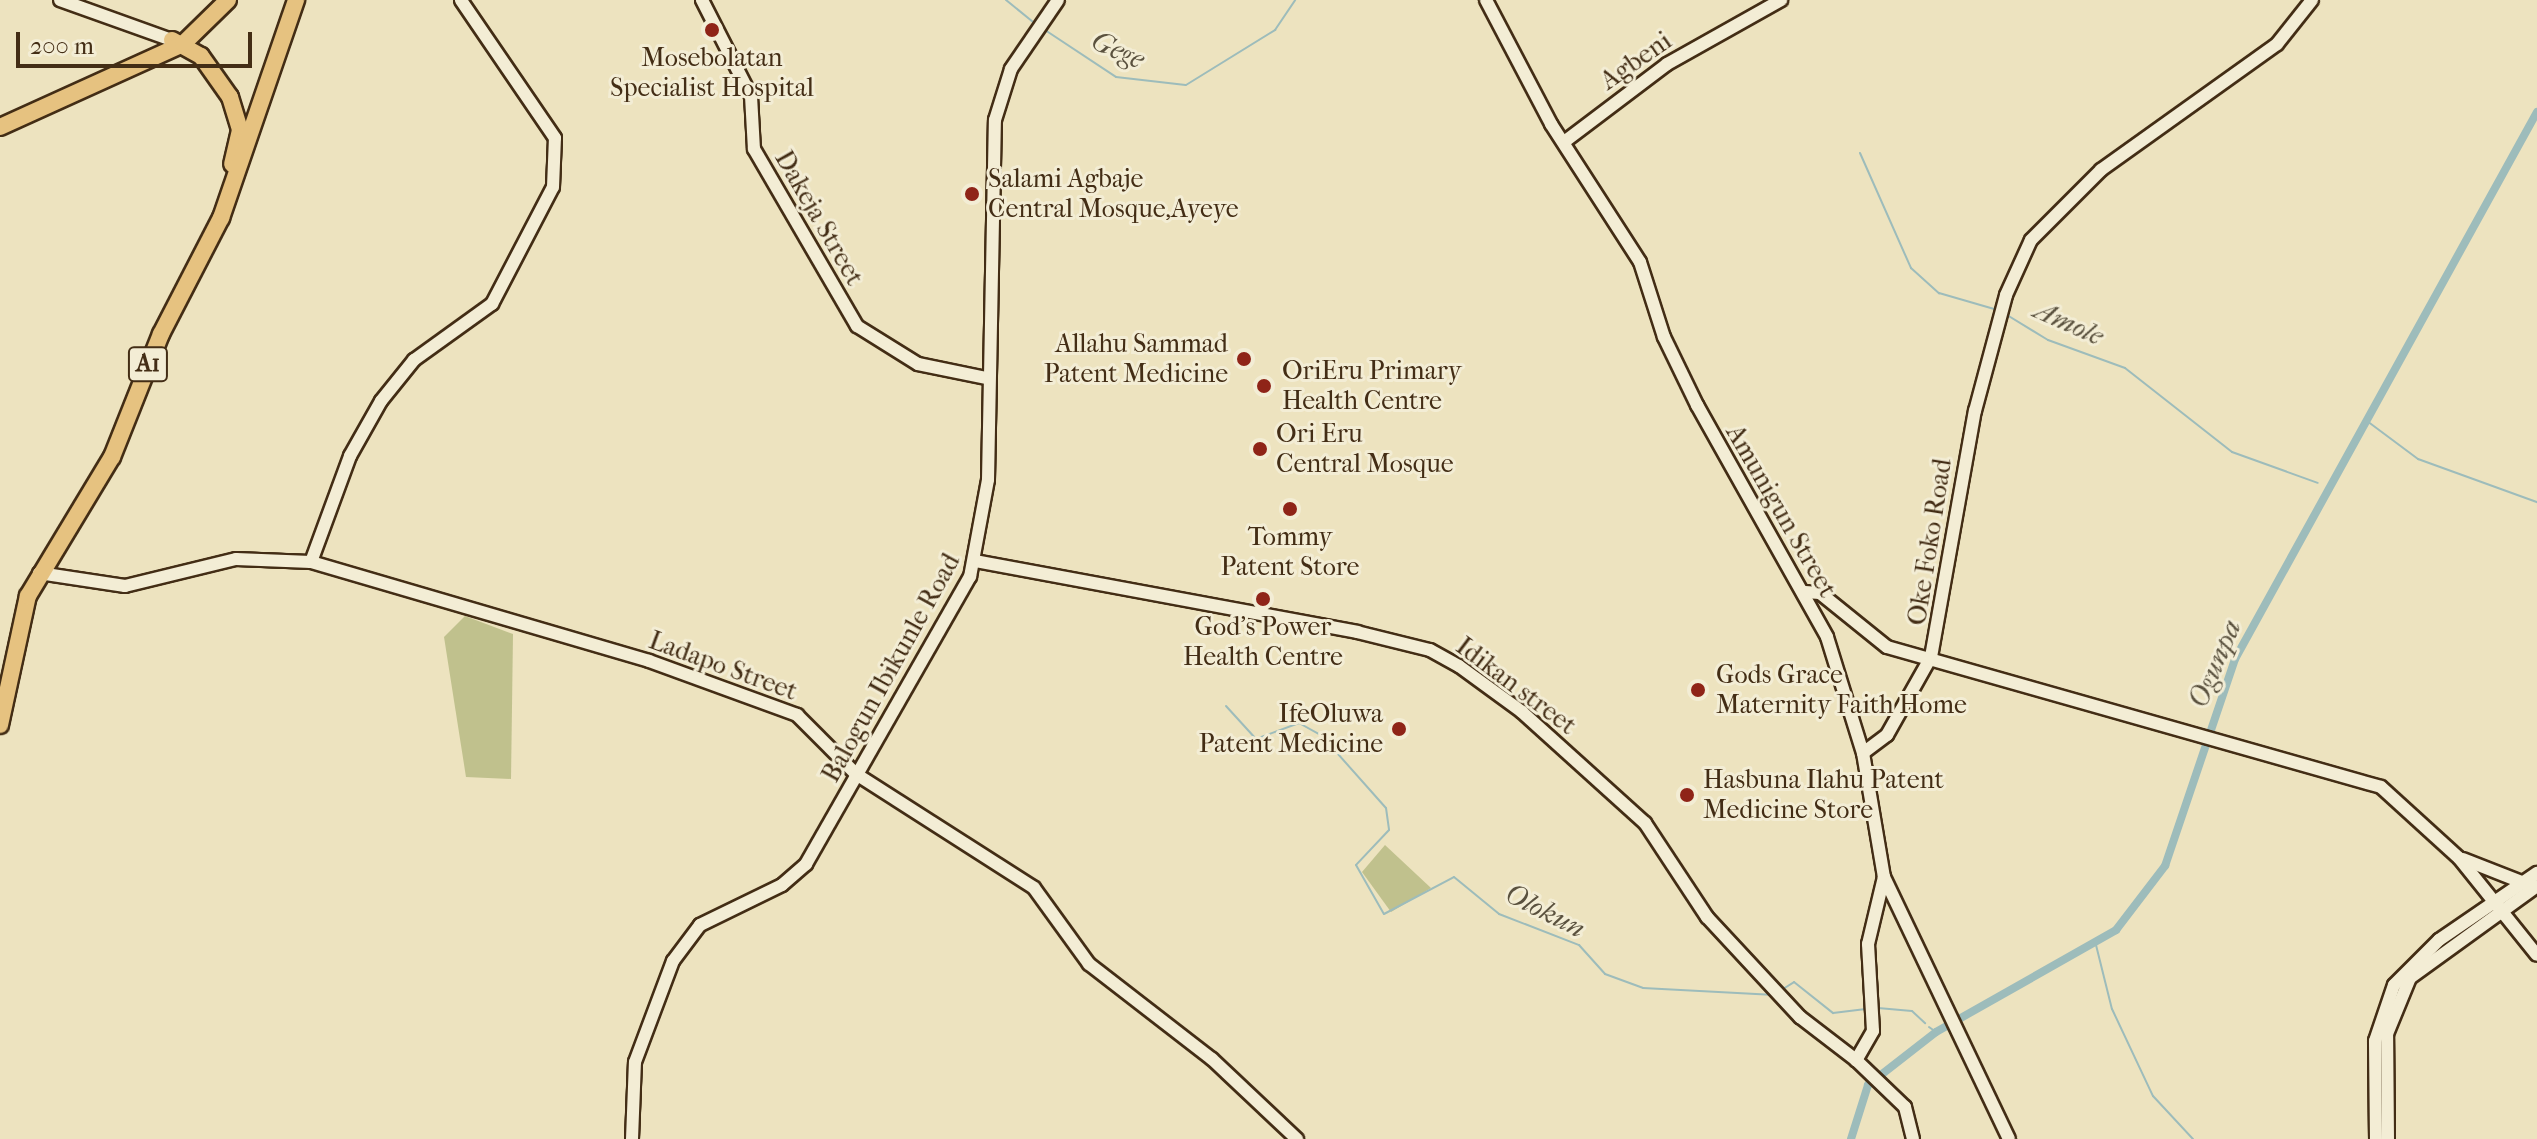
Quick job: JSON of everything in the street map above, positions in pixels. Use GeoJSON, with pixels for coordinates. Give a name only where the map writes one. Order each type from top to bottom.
{"type":"FeatureCollection","features":[{"type":"Feature","properties":{"kind":"highway"},"geometry":{"type":"LineString","coordinates":[[177,42],[217,0]]}},
{"type":"Feature","properties":{"kind":"highway"},"geometry":{"type":"LineString","coordinates":[[0,127],[33,108],[177,42],[228,0]]}},
{"type":"Feature","properties":{"kind":"highway","name":"A1"},"geometry":{"type":"LineString","coordinates":[[0,725],[11,647],[39,573],[117,435],[154,327],[222,203],[296,0]]}},
{"type":"Feature","properties":{"kind":"highway","name":"A1"},"geometry":{"type":"LineString","coordinates":[[177,42],[212,67],[237,114],[239,144],[222,203]]}},
{"type":"Feature","properties":{"kind":"highway"},"geometry":{"type":"LineString","coordinates":[[0,118],[33,108]]}},
{"type":"Feature","properties":{"kind":"highway","name":"A1"},"geometry":{"type":"LineString","coordinates":[[0,662],[26,577],[117,435]]}},
{"type":"Feature","properties":{"kind":"street"},"geometry":{"type":"LineString","coordinates":[[60,0],[177,42]]}},
{"type":"Feature","properties":{"kind":"street"},"geometry":{"type":"LineString","coordinates":[[311,562],[350,456],[381,401],[414,360],[492,304],[553,187],[555,138],[461,0]]}},
{"type":"Feature","properties":{"kind":"street","name":"Dakeja Street"},"geometry":{"type":"LineString","coordinates":[[702,0],[751,96],[754,149],[857,326],[918,364],[986,378]]}},
{"type":"Feature","properties":{"kind":"street","name":"Balogun Ibikunle Road"},"geometry":{"type":"LineString","coordinates":[[632,1139],[640,1040],[685,942],[715,914],[795,876],[975,561],[988,480],[986,378],[995,120],[1027,41],[1058,0]]}},
{"type":"Feature","properties":{"kind":"street","name":"Amunigun Street"},"geometry":{"type":"LineString","coordinates":[[1486,0],[1564,142],[1640,262],[1664,337],[1697,405],[1805,592],[1863,753],[1884,877],[1868,944],[1873,1031],[1856,1060]]}},
{"type":"Feature","properties":{"kind":"street","name":"Agbeni"},"geometry":{"type":"LineString","coordinates":[[1564,142],[1667,64],[1781,0]]}},
{"type":"Feature","properties":{"kind":"street","name":"Oke Foko Road"},"geometry":{"type":"LineString","coordinates":[[1863,753],[1887,735],[1931,657],[1970,433],[2001,312],[2031,240],[2070,197],[2277,44],[2312,0]]}},
{"type":"Feature","properties":{"kind":"street","name":"Ladapo Street"},"geometry":{"type":"LineString","coordinates":[[39,573],[125,586],[236,559],[311,562],[702,678],[797,715],[856,774],[1020,876],[1089,964],[1212,1059],[1297,1139]]}},
{"type":"Feature","properties":{"kind":"street","name":"Idikan street"},"geometry":{"type":"LineString","coordinates":[[975,561],[1430,650],[1522,712],[1645,823],[1707,917],[1778,993],[1856,1060]]}},
{"type":"Feature","properties":{"kind":"street"},"geometry":{"type":"LineString","coordinates":[[1805,592],[1820,593],[1887,647],[2381,787],[2459,858],[2537,955]]}},
{"type":"Feature","properties":{"kind":"street"},"geometry":{"type":"LineString","coordinates":[[2459,858],[2524,883]]}},
{"type":"Feature","properties":{"kind":"street"},"geometry":{"type":"LineString","coordinates":[[2388,1139],[2387,1034],[2402,992],[2434,956],[2537,873]]}},
{"type":"Feature","properties":{"kind":"street"},"geometry":{"type":"LineString","coordinates":[[1884,877],[2009,1139]]}},
{"type":"Feature","properties":{"kind":"street"},"geometry":{"type":"LineString","coordinates":[[2376,1139],[2374,1050],[2384,1004],[2416,958],[2499,905],[2537,886]]}},
{"type":"Feature","properties":{"kind":"street"},"geometry":{"type":"LineString","coordinates":[[1856,1060],[1890,1088],[1905,1107],[1913,1139]]}},
{"type":"Feature","properties":{"kind":"green space"},"geometry":{"type":"Polygon","coordinates":[[[465,616],[513,634],[511,779],[466,777],[444,637],[465,616]]]}},
{"type":"Feature","properties":{"kind":"green space"},"geometry":{"type":"Polygon","coordinates":[[[1385,845],[1431,888],[1391,912],[1362,872],[1385,845]]]}},
{"type":"Feature","properties":{"kind":"waterway","name":"Gege"},"geometry":{"type":"LineString","coordinates":[[1006,0],[1036,24]]}},
{"type":"Feature","properties":{"kind":"waterway","name":"Gege"},"geometry":{"type":"LineString","coordinates":[[1045,30],[1116,77],[1186,85],[1275,30],[1295,0]]}},
{"type":"Feature","properties":{"kind":"waterway","name":"Ogunpa"},"geometry":{"type":"LineString","coordinates":[[1851,1139],[1868,1085],[1936,1032],[2116,930],[2165,866],[2235,659],[2537,112]]}},
{"type":"Feature","properties":{"kind":"waterway","name":"Amole"},"geometry":{"type":"LineString","coordinates":[[1860,153],[1911,268],[1939,293],[1998,310]]}},
{"type":"Feature","properties":{"kind":"waterway","name":"Amole"},"geometry":{"type":"LineString","coordinates":[[2007,315],[2048,340],[2125,368],[2232,452],[2318,483]]}},
{"type":"Feature","properties":{"kind":"waterway"},"geometry":{"type":"LineString","coordinates":[[2367,421],[2418,459],[2537,502]]}},
{"type":"Feature","properties":{"kind":"waterway","name":"Olokun"},"geometry":{"type":"LineString","coordinates":[[1226,706],[1256,739],[1299,723],[1322,736],[1386,808],[1389,830],[1356,865],[1384,914],[1454,877],[1499,914],[1579,945],[1605,974],[1643,988],[1775,995]]}},
{"type":"Feature","properties":{"kind":"waterway"},"geometry":{"type":"LineString","coordinates":[[2095,941],[2112,1009],[2153,1096],[2193,1139]]}},
{"type":"Feature","properties":{"kind":"waterway","name":"Olokun"},"geometry":{"type":"LineString","coordinates":[[1783,989],[1794,982],[1833,1013],[1868,1009]]}},
{"type":"Feature","properties":{"kind":"waterway","name":"Olokun"},"geometry":{"type":"LineString","coordinates":[[1878,1008],[1912,1011],[1925,1023]]}},
{"type":"Feature","properties":{"kind":"waterway","name":"Olokun"},"geometry":{"type":"LineString","coordinates":[[1929,1027],[1936,1032]]}},
{"type":"Feature","properties":{"kind":"place","name":"Mosebolatan Specialist Hospital"},"geometry":{"type":"Point","coordinates":[712,30]}},
{"type":"Feature","properties":{"kind":"place","name":"Salami Agbaje Central Mosque,Ayeye"},"geometry":{"type":"Point","coordinates":[972,194]}},
{"type":"Feature","properties":{"kind":"place","name":"Allahu Sammad Patent Medicine"},"geometry":{"type":"Point","coordinates":[1244,359]}},
{"type":"Feature","properties":{"kind":"place","name":"OriEru Primary Health Centre"},"geometry":{"type":"Point","coordinates":[1264,386]}},
{"type":"Feature","properties":{"kind":"place","name":"Ori Eru Central Mosque"},"geometry":{"type":"Point","coordinates":[1260,449]}},
{"type":"Feature","properties":{"kind":"place","name":"Tommy Patent Store"},"geometry":{"type":"Point","coordinates":[1290,509]}},
{"type":"Feature","properties":{"kind":"place","name":"God's Power Health Centre"},"geometry":{"type":"Point","coordinates":[1263,599]}},
{"type":"Feature","properties":{"kind":"place","name":"Gods Grace Maternity Faith Home"},"geometry":{"type":"Point","coordinates":[1698,690]}},
{"type":"Feature","properties":{"kind":"place","name":"IfeOluwa Patent Medicine"},"geometry":{"type":"Point","coordinates":[1399,729]}},
{"type":"Feature","properties":{"kind":"place","name":"Hasbuna Ilahu Patent Medicine Store"},"geometry":{"type":"Point","coordinates":[1687,795]}}]}
